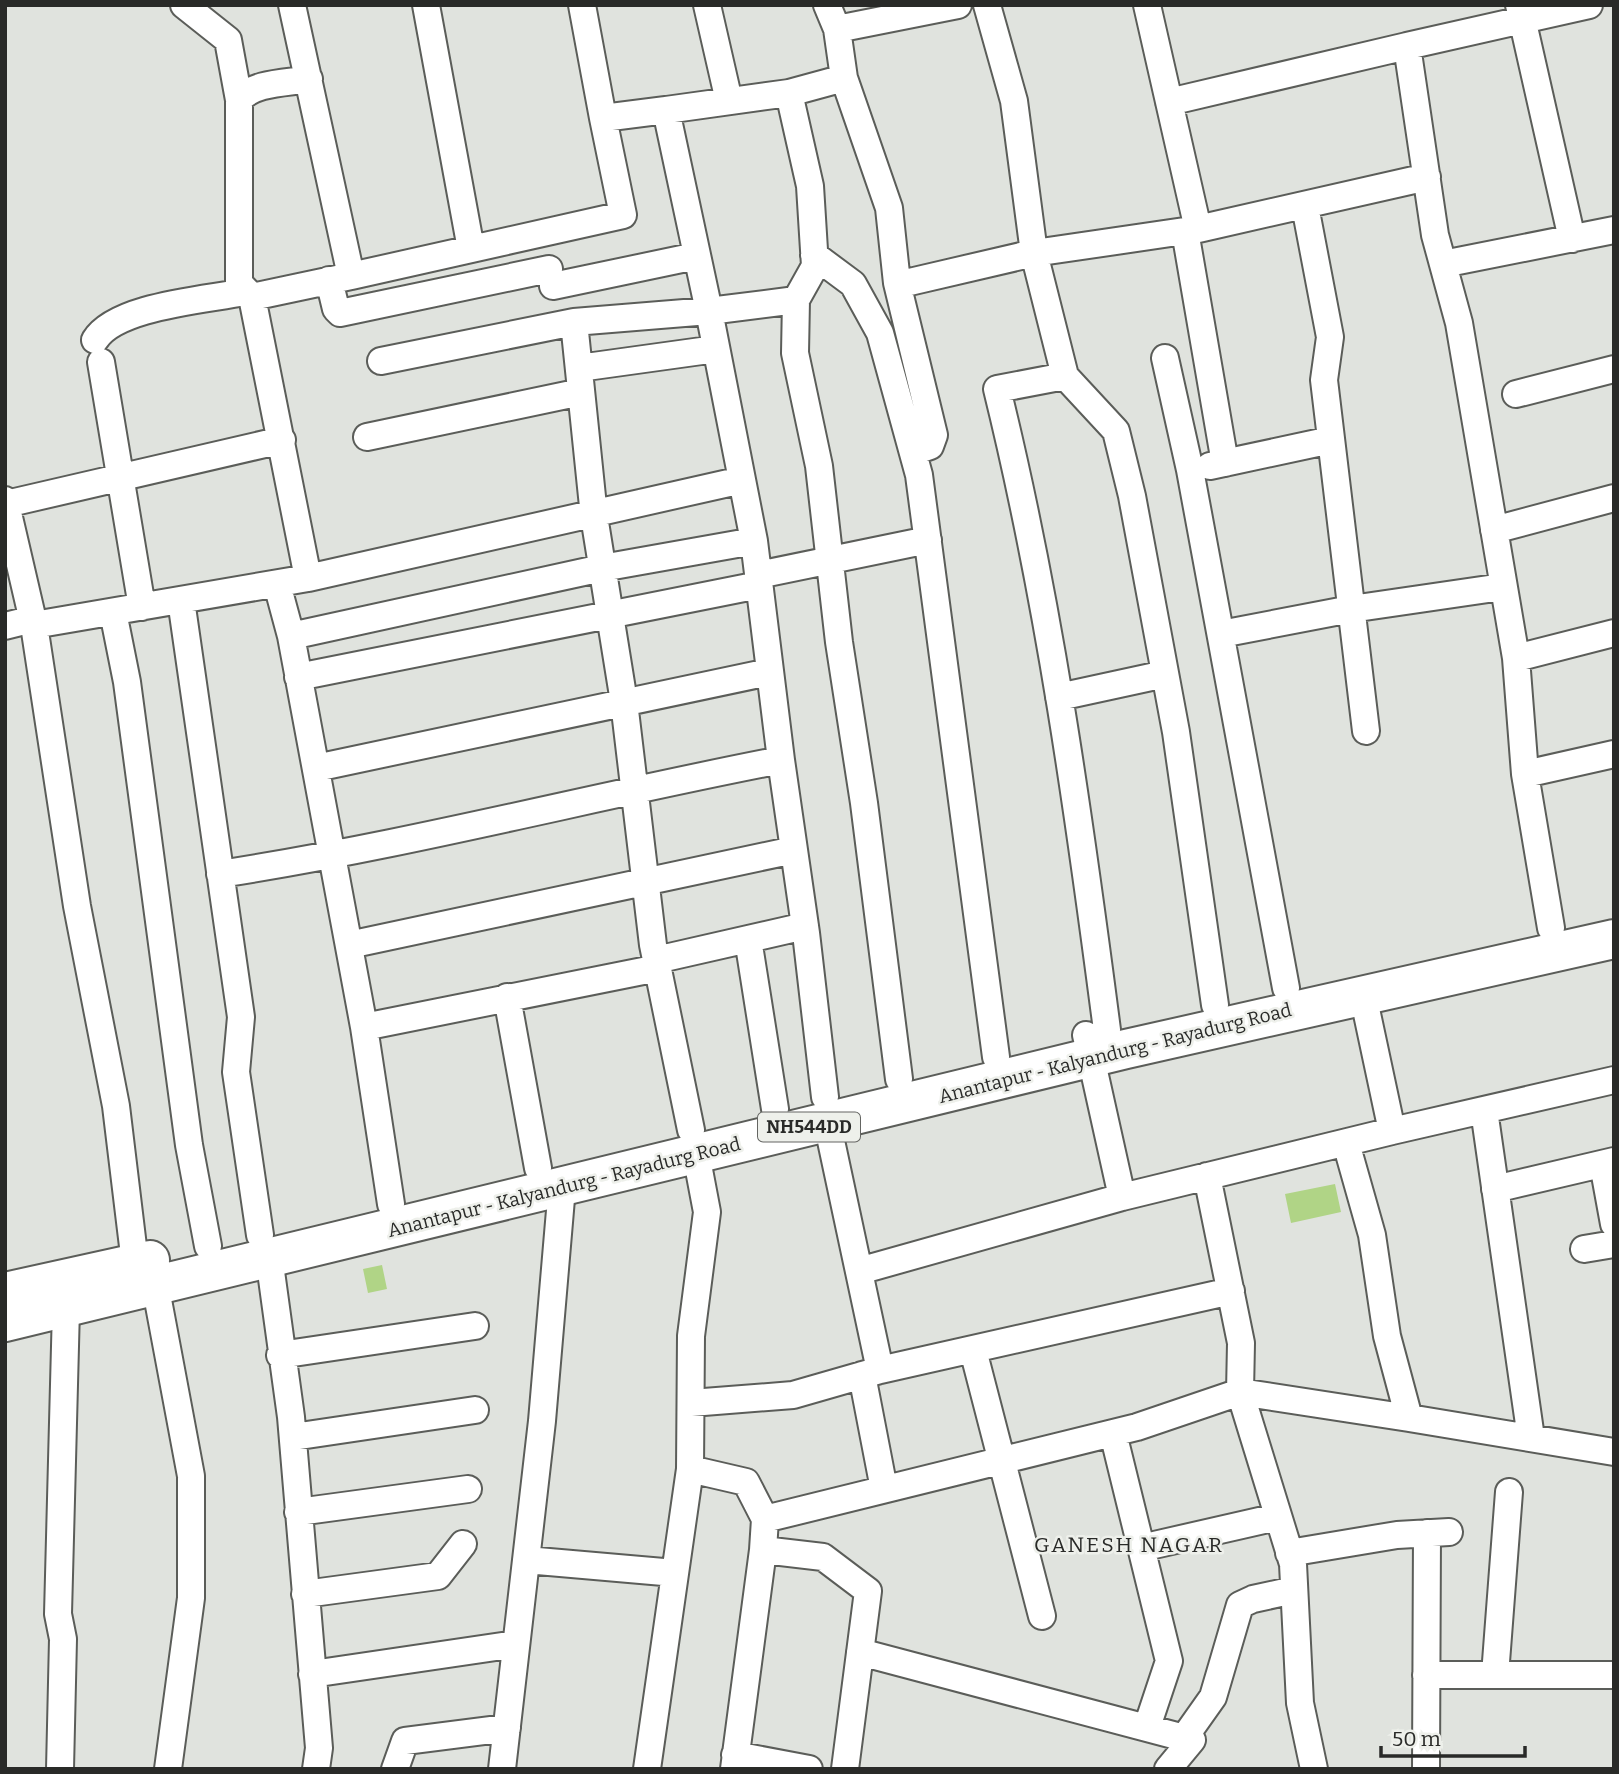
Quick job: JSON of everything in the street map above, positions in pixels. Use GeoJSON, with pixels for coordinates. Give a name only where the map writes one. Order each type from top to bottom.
{"type":"FeatureCollection","features":[{"type":"Feature","properties":{"kind":"highway","name":"Anantapur - Kalyandurg - Rayadurg Road"},"geometry":{"type":"LineString","coordinates":[[5,1292],[145,1273],[264,1246],[1095,1041],[1215,1005],[1614,913]]}},
{"type":"Feature","properties":{"kind":"highway","name":"Anantapur - Kalyandurg - Rayadurg Road"},"geometry":{"type":"LineString","coordinates":[[694,1142],[775,1109],[826,1109],[899,1079],[996,1057],[1363,995],[1614,939]]}},
{"type":"Feature","properties":{"kind":"highway","name":"Anantapur - Kalyandurg - Rayadurg Road"},"geometry":{"type":"LineString","coordinates":[[5,1322],[66,1308],[208,1246],[264,1246],[391,1204],[550,1177]]}},
{"type":"Feature","properties":{"kind":"street"},"geometry":{"type":"LineString","coordinates":[[184,5],[228,40],[239,100],[239,283],[248,295],[282,440],[308,578]]}},
{"type":"Feature","properties":{"kind":"street"},"geometry":{"type":"LineString","coordinates":[[292,5],[309,79],[340,278],[336,309],[340,313],[551,277],[696,256]]}},
{"type":"Feature","properties":{"kind":"street"},"geometry":{"type":"LineString","coordinates":[[426,5],[471,249]]}},
{"type":"Feature","properties":{"kind":"street"},"geometry":{"type":"LineString","coordinates":[[142,607],[98,351],[103,328],[124,317],[340,278],[623,215],[582,5]]}},
{"type":"Feature","properties":{"kind":"street"},"geometry":{"type":"LineString","coordinates":[[707,5],[729,102]]}},
{"type":"Feature","properties":{"kind":"street"},"geometry":{"type":"LineString","coordinates":[[827,5],[837,29],[844,78],[889,208],[897,283],[934,435],[933,443],[913,452]]}},
{"type":"Feature","properties":{"kind":"street"},"geometry":{"type":"LineString","coordinates":[[837,29],[958,5]]}},
{"type":"Feature","properties":{"kind":"street"},"geometry":{"type":"LineString","coordinates":[[987,5],[1014,101],[1034,253],[1065,376],[1116,431],[1132,496],[1165,674],[1215,1005]]}},
{"type":"Feature","properties":{"kind":"street"},"geometry":{"type":"LineString","coordinates":[[1147,5],[1169,102],[1191,230],[1225,463]]}},
{"type":"Feature","properties":{"kind":"street"},"geometry":{"type":"LineString","coordinates":[[1169,102],[1407,46],[1521,13],[1589,5]]}},
{"type":"Feature","properties":{"kind":"street"},"geometry":{"type":"LineString","coordinates":[[1521,13],[1572,239]]}},
{"type":"Feature","properties":{"kind":"street"},"geometry":{"type":"LineString","coordinates":[[1407,46],[1426,177],[1443,264],[1459,323],[1516,658],[1525,774],[1551,928]]}},
{"type":"Feature","properties":{"kind":"street"},"geometry":{"type":"LineString","coordinates":[[603,118],[789,93],[844,78]]}},
{"type":"Feature","properties":{"kind":"street"},"geometry":{"type":"LineString","coordinates":[[239,100],[257,88],[309,79]]}},
{"type":"Feature","properties":{"kind":"street"},"geometry":{"type":"LineString","coordinates":[[789,93],[810,186],[814,255],[814,266],[796,300],[795,353],[819,466],[899,1079]]}},
{"type":"Feature","properties":{"kind":"street"},"geometry":{"type":"LineString","coordinates":[[666,110],[754,541],[769,672],[805,926],[826,1109],[859,1271],[884,1489]]}},
{"type":"Feature","properties":{"kind":"street"},"geometry":{"type":"LineString","coordinates":[[897,283],[1034,253],[1191,230],[1426,177]]}},
{"type":"Feature","properties":{"kind":"street"},"geometry":{"type":"LineString","coordinates":[[1305,206],[1330,337],[1324,380],[1367,731]]}},
{"type":"Feature","properties":{"kind":"street"},"geometry":{"type":"LineString","coordinates":[[1443,264],[1614,230]]}},
{"type":"Feature","properties":{"kind":"street"},"geometry":{"type":"LineString","coordinates":[[542,233],[551,277],[567,323],[580,380],[594,516],[624,702],[657,964],[707,1212],[691,1336],[691,1469],[647,1769]]}},
{"type":"Feature","properties":{"kind":"street"},"geometry":{"type":"LineString","coordinates":[[814,255],[853,284],[880,333],[913,452],[928,540],[996,1057]]}},
{"type":"Feature","properties":{"kind":"street"},"geometry":{"type":"LineString","coordinates":[[381,360],[567,323],[709,311],[796,300]]}},
{"type":"Feature","properties":{"kind":"street"},"geometry":{"type":"LineString","coordinates":[[367,437],[580,380],[716,349]]}},
{"type":"Feature","properties":{"kind":"street"},"geometry":{"type":"LineString","coordinates":[[1165,358],[1190,470],[1286,988]]}},
{"type":"Feature","properties":{"kind":"street"},"geometry":{"type":"LineString","coordinates":[[1516,394],[1614,369]]}},
{"type":"Feature","properties":{"kind":"street"},"geometry":{"type":"LineString","coordinates":[[1065,376],[998,389],[1023,496],[1078,805],[1095,1041],[1122,1197]]}},
{"type":"Feature","properties":{"kind":"street"},"geometry":{"type":"LineString","coordinates":[[169,1769],[191,1598],[191,1476],[145,1273],[116,1106],[76,906],[33,622],[6,502],[121,480],[282,440]]}},
{"type":"Feature","properties":{"kind":"street"},"geometry":{"type":"LineString","coordinates":[[1190,470],[1331,440]]}},
{"type":"Feature","properties":{"kind":"street"},"geometry":{"type":"LineString","coordinates":[[5,626],[113,612],[308,578],[594,516],[742,480]]}},
{"type":"Feature","properties":{"kind":"street"},"geometry":{"type":"LineString","coordinates":[[1493,530],[1614,498]]}},
{"type":"Feature","properties":{"kind":"street"},"geometry":{"type":"LineString","coordinates":[[298,677],[610,615],[928,540]]}},
{"type":"Feature","properties":{"kind":"street"},"geometry":{"type":"LineString","coordinates":[[290,636],[602,568],[754,541]]}},
{"type":"Feature","properties":{"kind":"street"},"geometry":{"type":"LineString","coordinates":[[277,584],[290,636],[349,945],[391,1204]]}},
{"type":"Feature","properties":{"kind":"street"},"geometry":{"type":"LineString","coordinates":[[1220,634],[1502,587]]}},
{"type":"Feature","properties":{"kind":"street"},"geometry":{"type":"LineString","coordinates":[[181,600],[241,1017],[236,1072],[238,1091],[293,1437],[304,1594],[319,1748],[316,1769]]}},
{"type":"Feature","properties":{"kind":"street"},"geometry":{"type":"LineString","coordinates":[[113,612],[127,682],[189,1144],[208,1246]]}},
{"type":"Feature","properties":{"kind":"street"},"geometry":{"type":"LineString","coordinates":[[1516,658],[1614,633]]}},
{"type":"Feature","properties":{"kind":"street"},"geometry":{"type":"LineString","coordinates":[[316,768],[769,672]]}},
{"type":"Feature","properties":{"kind":"street"},"geometry":{"type":"LineString","coordinates":[[1059,697],[1165,674]]}},
{"type":"Feature","properties":{"kind":"street"},"geometry":{"type":"LineString","coordinates":[[1525,774],[1614,754]]}},
{"type":"Feature","properties":{"kind":"street"},"geometry":{"type":"LineString","coordinates":[[220,874],[332,856],[634,789],[781,760]]}},
{"type":"Feature","properties":{"kind":"street"},"geometry":{"type":"LineString","coordinates":[[349,945],[645,879],[794,850]]}},
{"type":"Feature","properties":{"kind":"street"},"geometry":{"type":"LineString","coordinates":[[364,1027],[657,964],[805,926]]}},
{"type":"Feature","properties":{"kind":"street"},"geometry":{"type":"LineString","coordinates":[[748,939],[775,1109]]}},
{"type":"Feature","properties":{"kind":"street"},"geometry":{"type":"LineString","coordinates":[[1363,995],[1392,1131]]}},
{"type":"Feature","properties":{"kind":"street"},"geometry":{"type":"LineString","coordinates":[[502,1769],[542,1421],[550,1177],[508,997]]}},
{"type":"Feature","properties":{"kind":"street"},"geometry":{"type":"LineString","coordinates":[[859,1271],[1122,1197],[1614,1080]]}},
{"type":"Feature","properties":{"kind":"street"},"geometry":{"type":"LineString","coordinates":[[1483,1110],[1531,1438]]}},
{"type":"Feature","properties":{"kind":"street"},"geometry":{"type":"LineString","coordinates":[[1346,1143],[1372,1235],[1387,1336],[1409,1418]]}},
{"type":"Feature","properties":{"kind":"street"},"geometry":{"type":"LineString","coordinates":[[1495,1189],[1608,1163],[1614,1224]]}},
{"type":"Feature","properties":{"kind":"street"},"geometry":{"type":"LineString","coordinates":[[1207,1176],[1241,1343],[1240,1392],[1289,1553],[1294,1590],[1300,1703],[1314,1769]]}},
{"type":"Feature","properties":{"kind":"street"},"geometry":{"type":"LineString","coordinates":[[1584,1250],[1614,1244]]}},
{"type":"Feature","properties":{"kind":"street"},"geometry":{"type":"LineString","coordinates":[[691,1403],[793,1395],[871,1372],[1231,1291]]}},
{"type":"Feature","properties":{"kind":"street"},"geometry":{"type":"LineString","coordinates":[[60,1769],[63,1639],[58,1614],[66,1308]]}},
{"type":"Feature","properties":{"kind":"street"},"geometry":{"type":"LineString","coordinates":[[280,1355],[475,1326]]}},
{"type":"Feature","properties":{"kind":"street"},"geometry":{"type":"LineString","coordinates":[[973,1350],[1042,1616]]}},
{"type":"Feature","properties":{"kind":"street"},"geometry":{"type":"LineString","coordinates":[[765,1519],[1113,1433],[1240,1392],[1614,1452]]}},
{"type":"Feature","properties":{"kind":"street"},"geometry":{"type":"LineString","coordinates":[[293,1437],[475,1410]]}},
{"type":"Feature","properties":{"kind":"street"},"geometry":{"type":"LineString","coordinates":[[1113,1433],[1169,1661],[1147,1727]]}},
{"type":"Feature","properties":{"kind":"street"},"geometry":{"type":"LineString","coordinates":[[691,1469],[746,1482],[765,1519],[735,1762],[809,1769]]}},
{"type":"Feature","properties":{"kind":"street"},"geometry":{"type":"LineString","coordinates":[[298,1512],[468,1489]]}},
{"type":"Feature","properties":{"kind":"street"},"geometry":{"type":"LineString","coordinates":[[1495,1675],[1509,1492]]}},
{"type":"Feature","properties":{"kind":"street"},"geometry":{"type":"LineString","coordinates":[[1141,1548],[1277,1517]]}},
{"type":"Feature","properties":{"kind":"street"},"geometry":{"type":"LineString","coordinates":[[1289,1553],[1397,1535],[1438,1533],[1426,1675],[1426,1769]]}},
{"type":"Feature","properties":{"kind":"street"},"geometry":{"type":"LineString","coordinates":[[304,1594],[438,1576],[463,1544]]}},
{"type":"Feature","properties":{"kind":"street"},"geometry":{"type":"LineString","coordinates":[[763,1550],[823,1557],[867,1591],[845,1769]]}},
{"type":"Feature","properties":{"kind":"street"},"geometry":{"type":"LineString","coordinates":[[526,1560],[675,1573]]}},
{"type":"Feature","properties":{"kind":"street"},"geometry":{"type":"LineString","coordinates":[[1184,1738],[1213,1697],[1240,1605],[1253,1599],[1294,1590]]}},
{"type":"Feature","properties":{"kind":"street"},"geometry":{"type":"LineString","coordinates":[[312,1674],[516,1644]]}},
{"type":"Feature","properties":{"kind":"street"},"geometry":{"type":"LineString","coordinates":[[860,1652],[1192,1740],[1168,1769]]}},
{"type":"Feature","properties":{"kind":"street"},"geometry":{"type":"LineString","coordinates":[[1426,1675],[1614,1675]]}},
{"type":"Feature","properties":{"kind":"street"},"geometry":{"type":"LineString","coordinates":[[395,1769],[405,1741],[507,1728]]}},
{"type":"Feature","properties":{"kind":"building"},"geometry":{"type":"Polygon","coordinates":[[[1335,1184],[1341,1212],[1291,1223],[1285,1194],[1335,1184]]]}},
{"type":"Feature","properties":{"kind":"building"},"geometry":{"type":"Polygon","coordinates":[[[382,1265],[387,1289],[368,1293],[363,1269],[382,1265]]]}},
{"type":"Feature","properties":{"kind":"district","name":"GANESH NAGAR"},"geometry":{"type":"Point","coordinates":[1129,1545]}}]}
